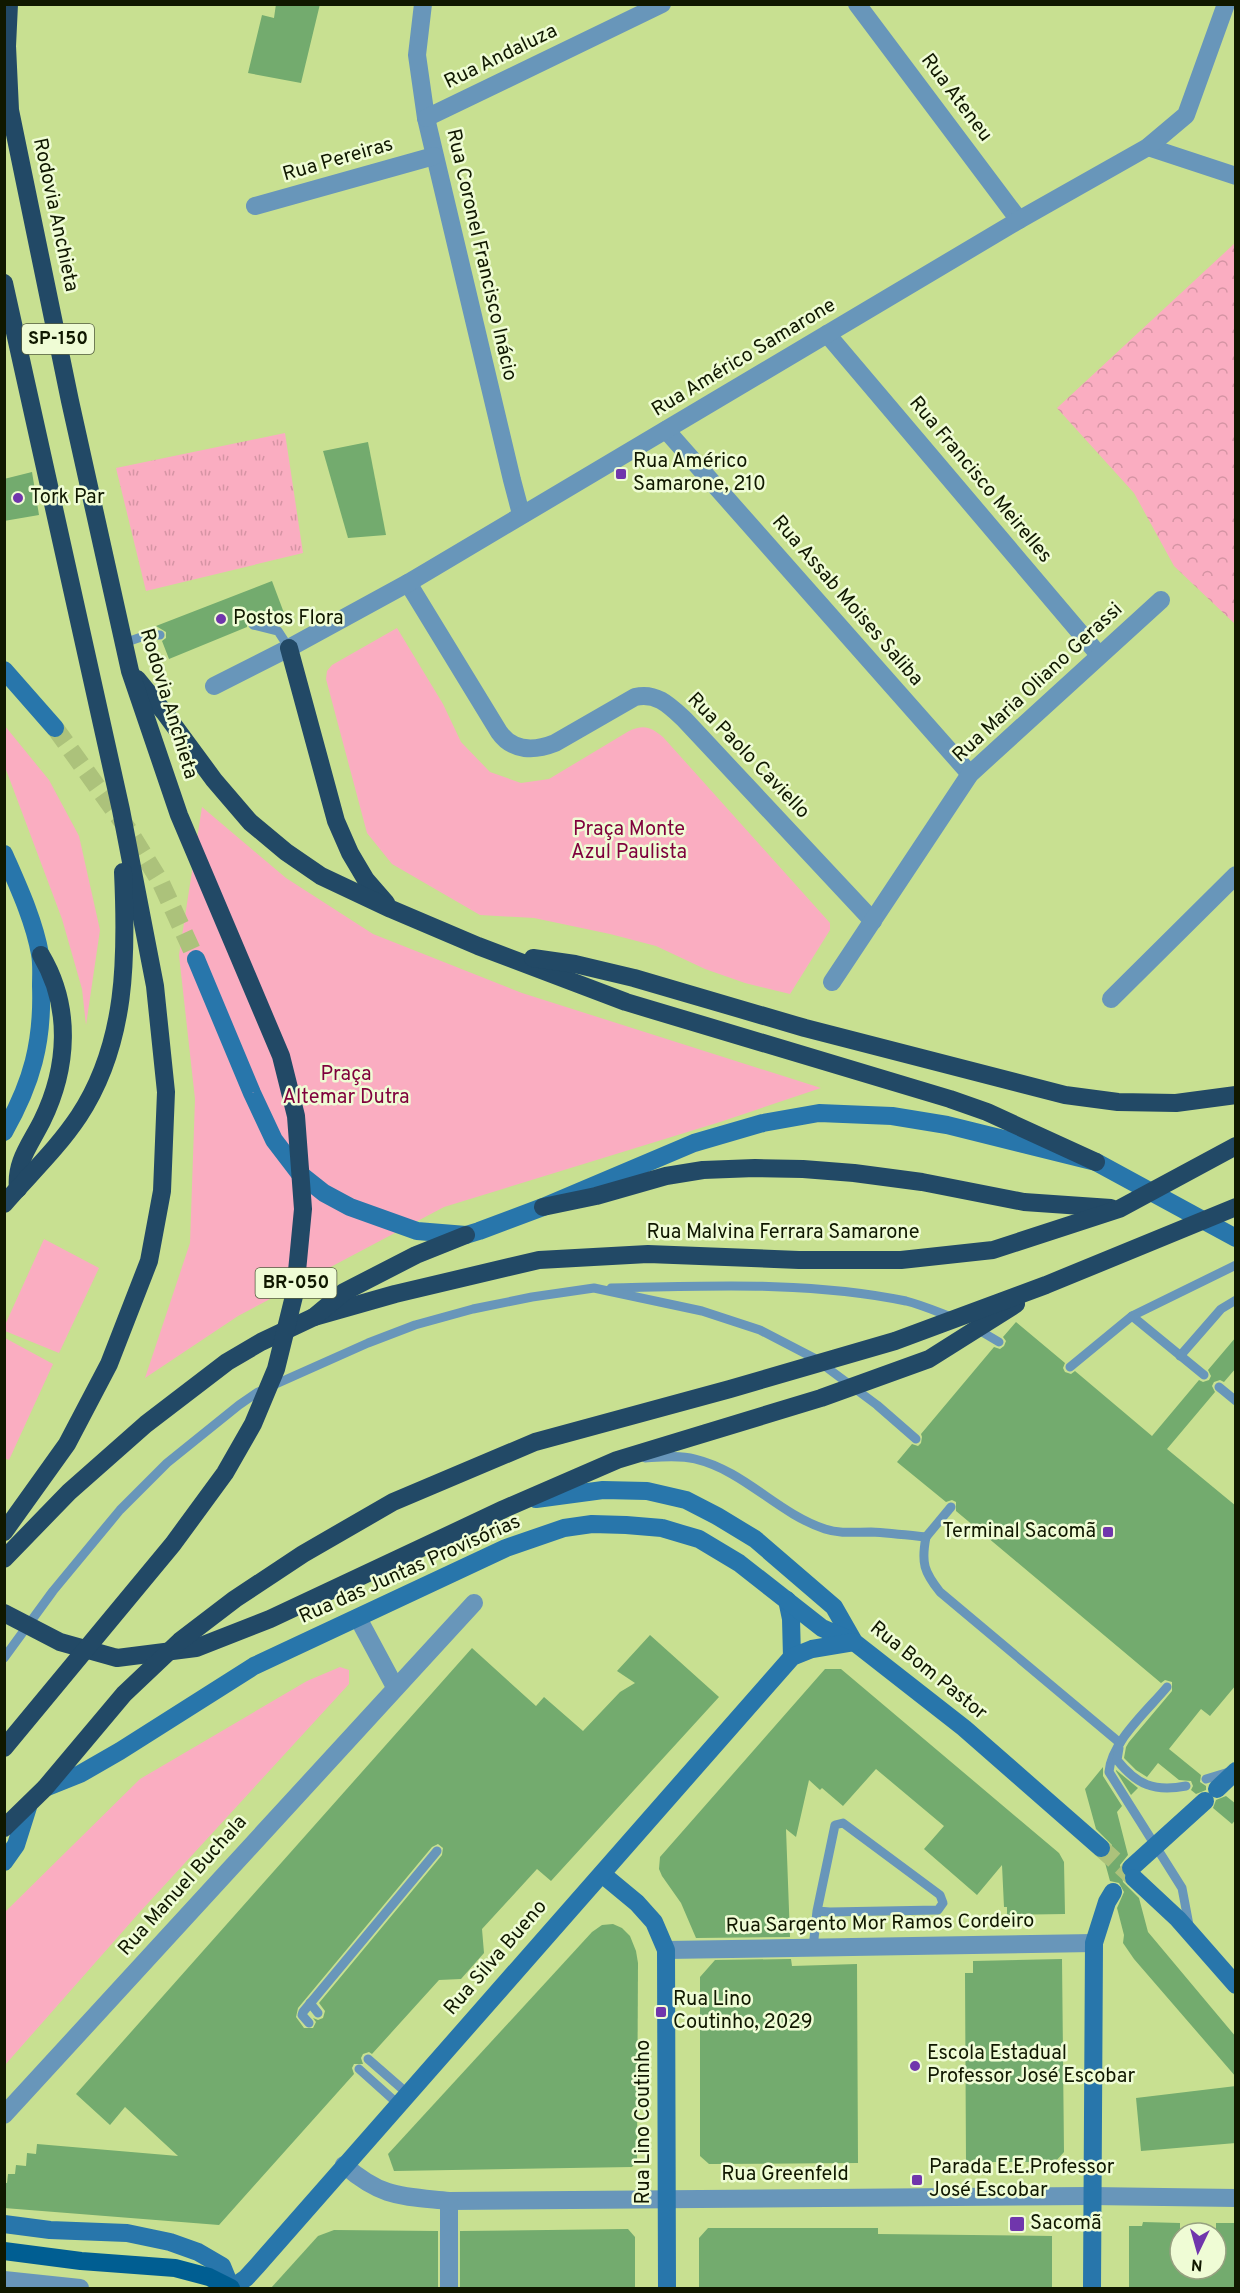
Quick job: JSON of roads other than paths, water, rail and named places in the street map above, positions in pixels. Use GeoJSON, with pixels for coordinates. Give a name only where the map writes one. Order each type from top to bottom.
{"type":"FeatureCollection","features":[{"type":"Feature","properties":{"kind":"highway","name":"Rodovia Anchieta"},"geometry":{"type":"LineString","coordinates":[[9,4],[7,46],[10,110],[68,390],[130,671],[179,815]]}},
{"type":"Feature","properties":{"kind":"highway","name":"SP-150"},"geometry":{"type":"LineString","coordinates":[[4,283],[121,810]]}},
{"type":"Feature","properties":{"kind":"highway"},"geometry":{"type":"LineString","coordinates":[[289,648],[336,821],[350,853],[366,880],[391,909]]}},
{"type":"Feature","properties":{"kind":"highway"},"geometry":{"type":"LineString","coordinates":[[130,671],[164,712],[214,780],[250,822],[286,852],[321,876],[391,909],[626,1002],[987,1112],[1096,1162]]}},
{"type":"Feature","properties":{"kind":"highway"},"geometry":{"type":"LineString","coordinates":[[11,1197],[55,1148],[79,1116],[99,1081],[115,1034],[124,981],[126,928],[121,810]]}},
{"type":"Feature","properties":{"kind":"highway"},"geometry":{"type":"LineString","coordinates":[[4,1532],[67,1444],[109,1364],[149,1261],[162,1191],[166,1092],[154,986],[121,810]]}},
{"type":"Feature","properties":{"kind":"highway","name":"BR-050"},"geometry":{"type":"LineString","coordinates":[[4,1748],[173,1544],[225,1473],[253,1424],[276,1369],[295,1292],[303,1209],[293,1106],[281,1056],[179,815]]}},
{"type":"Feature","properties":{"kind":"highway"},"geometry":{"type":"LineString","coordinates":[[501,954],[575,964],[634,978],[805,1028],[1065,1095],[1119,1102],[1176,1103],[1236,1095]]}},
{"type":"Feature","properties":{"kind":"highway"},"geometry":{"type":"LineString","coordinates":[[11,1197],[22,1155],[42,1122],[55,1091],[63,1041],[57,987],[40,955]]}},
{"type":"Feature","properties":{"kind":"highway","name":"Rua Malvina Ferrara Samarone"},"geometry":{"type":"LineString","coordinates":[[314,1317],[395,1294],[539,1260],[648,1254],[799,1260],[901,1260],[993,1250],[1119,1209],[1236,1146]]}},
{"type":"Feature","properties":{"kind":"highway"},"geometry":{"type":"LineString","coordinates":[[543,1207],[596,1196],[666,1176],[704,1170],[755,1168],[854,1173],[922,1182],[1024,1202],[1119,1209]]}},
{"type":"Feature","properties":{"kind":"highway"},"geometry":{"type":"LineString","coordinates":[[45,1788],[124,1694],[180,1641],[235,1599],[303,1554],[393,1502],[535,1442],[895,1341],[1046,1285],[1236,1207]]}},
{"type":"Feature","properties":{"kind":"highway"},"geometry":{"type":"LineString","coordinates":[[4,1559],[69,1492],[146,1424],[227,1362],[261,1342],[314,1317],[344,1292],[466,1234]]}},
{"type":"Feature","properties":{"kind":"highway"},"geometry":{"type":"LineString","coordinates":[[4,1613],[60,1642],[117,1658],[196,1648],[270,1619],[504,1509],[617,1460],[821,1398],[929,1359],[1046,1285]]}},
{"type":"Feature","properties":{"kind":"highway","name":"Rua das Juntas Provisórias"},"geometry":{"type":"LineString","coordinates":[[4,1828],[45,1788]]}},
{"type":"Feature","properties":{"kind":"main road"},"geometry":{"type":"LineString","coordinates":[[6,674],[55,728]]}},
{"type":"Feature","properties":{"kind":"main road"},"geometry":{"type":"LineString","coordinates":[[4,854],[19,889],[40,955],[42,1013],[33,1070],[21,1101],[4,1132]]}},
{"type":"Feature","properties":{"kind":"main road"},"geometry":{"type":"LineString","coordinates":[[196,959],[274,1140],[300,1174],[350,1207],[417,1231],[466,1234],[543,1207],[694,1143],[763,1123],[819,1113],[892,1116],[947,1125],[1096,1162],[1236,1238]]}},
{"type":"Feature","properties":{"kind":"main road","name":"Rua Bom Pastor"},"geometry":{"type":"LineString","coordinates":[[525,1501],[603,1490],[646,1491],[686,1500],[717,1516],[755,1539],[834,1607],[854,1642],[964,1728],[1101,1848]]}},
{"type":"Feature","properties":{"kind":"main road","name":"Rua das Juntas Provisórias"},"geometry":{"type":"LineString","coordinates":[[45,1788],[80,1774],[120,1751],[254,1666],[506,1548],[564,1528],[592,1524],[662,1528],[699,1539],[739,1563],[822,1628],[854,1642]]}},
{"type":"Feature","properties":{"kind":"main road"},"geometry":{"type":"LineString","coordinates":[[786,1600],[791,1619],[792,1657],[812,1649],[854,1642]]}},
{"type":"Feature","properties":{"kind":"main road","name":"Rua Silva Bueno"},"geometry":{"type":"LineString","coordinates":[[231,2289],[246,2278],[792,1657]]}},
{"type":"Feature","properties":{"kind":"main road"},"geometry":{"type":"LineString","coordinates":[[1236,1770],[1209,1790],[1154,1847],[1133,1873],[1236,1985]]}},
{"type":"Feature","properties":{"kind":"main road"},"geometry":{"type":"LineString","coordinates":[[4,1862],[16,1845],[28,1807]]}},
{"type":"Feature","properties":{"kind":"main road","name":"Rua Lino Coutinho"},"geometry":{"type":"LineString","coordinates":[[602,1874],[637,1903],[654,1922],[666,1950],[667,2289]]}},
{"type":"Feature","properties":{"kind":"main road"},"geometry":{"type":"LineString","coordinates":[[1092,2289],[1094,1943],[1107,1902],[1113,1892]]}},
{"type":"Feature","properties":{"kind":"main road"},"geometry":{"type":"LineString","coordinates":[[4,2223],[50,2230],[127,2234],[170,2242],[198,2252],[222,2266],[231,2289]]}},
{"type":"Feature","properties":{"kind":"main road"},"geometry":{"type":"LineString","coordinates":[[4,2252],[175,2268],[209,2277],[231,2289]]}},
{"type":"Feature","properties":{"kind":"street","name":"Rua Coronel Francisco Inácio"},"geometry":{"type":"LineString","coordinates":[[423,4],[417,55],[426,118],[521,514]]}},
{"type":"Feature","properties":{"kind":"street","name":"Rua Andaluza"},"geometry":{"type":"LineString","coordinates":[[426,118],[662,4]]}},
{"type":"Feature","properties":{"kind":"street","name":"Rua Ateneu"},"geometry":{"type":"LineString","coordinates":[[857,4],[1019,219]]}},
{"type":"Feature","properties":{"kind":"street","name":"Rua Américo Samarone"},"geometry":{"type":"LineString","coordinates":[[214,686],[408,583],[1019,219],[1148,147],[1186,115],[1226,4]]}},
{"type":"Feature","properties":{"kind":"street"},"geometry":{"type":"LineString","coordinates":[[1148,147],[1236,176]]}},
{"type":"Feature","properties":{"kind":"street","name":"Rua Pereiras"},"geometry":{"type":"LineString","coordinates":[[255,206],[434,156]]}},
{"type":"Feature","properties":{"kind":"street","name":"Rua Francisco Meirelles"},"geometry":{"type":"LineString","coordinates":[[827,334],[1098,655]]}},
{"type":"Feature","properties":{"kind":"street","name":"Rua Assab Moises Saliba"},"geometry":{"type":"LineString","coordinates":[[666,430],[970,774]]}},
{"type":"Feature","properties":{"kind":"street","name":"Rua Paolo Caviello"},"geometry":{"type":"LineString","coordinates":[[408,583],[499,732],[509,743],[519,747],[542,749],[635,697],[644,695],[660,699],[684,719],[873,921]]}},
{"type":"Feature","properties":{"kind":"street","name":"Rua Maria Oliano Gerassi"},"geometry":{"type":"LineString","coordinates":[[832,982],[970,774],[1161,600]]}},
{"type":"Feature","properties":{"kind":"street"},"geometry":{"type":"LineString","coordinates":[[1111,999],[1236,875]]}},
{"type":"Feature","properties":{"kind":"street","name":"Rua Manuel Buchala"},"geometry":{"type":"LineString","coordinates":[[4,2115],[474,1603]]}},
{"type":"Feature","properties":{"kind":"street"},"geometry":{"type":"LineString","coordinates":[[358,1618],[395,1687]]}},
{"type":"Feature","properties":{"kind":"street","name":"Rua Sargento Mor Ramos Cordeiro"},"geometry":{"type":"LineString","coordinates":[[666,1950],[1094,1943]]}},
{"type":"Feature","properties":{"kind":"street","name":"Rua Greenfeld"},"geometry":{"type":"LineString","coordinates":[[344,2165],[362,2181],[395,2195],[448,2201],[1091,2196],[1236,2198]]}},
{"type":"Feature","properties":{"kind":"street"},"geometry":{"type":"LineString","coordinates":[[448,2201],[448,2289]]}},
{"type":"Feature","properties":{"kind":"street"},"geometry":{"type":"LineString","coordinates":[[4,2280],[80,2289]]}},
{"type":"Feature","properties":{"kind":"lane"},"geometry":{"type":"LineString","coordinates":[[253,625],[278,631],[289,648]]}},
{"type":"Feature","properties":{"kind":"lane"},"geometry":{"type":"LineString","coordinates":[[124,643],[147,635],[160,635]]}},
{"type":"Feature","properties":{"kind":"lane"},"geometry":{"type":"LineString","coordinates":[[1070,1367],[1132,1316],[1236,1265]]}},
{"type":"Feature","properties":{"kind":"lane"},"geometry":{"type":"LineString","coordinates":[[4,1658],[53,1591],[120,1510],[189,1444],[258,1392],[415,1325],[500,1303],[594,1288],[720,1286],[831,1291],[907,1302],[961,1320],[999,1342]]}},
{"type":"Feature","properties":{"kind":"lane"},"geometry":{"type":"LineString","coordinates":[[594,1288],[702,1311],[760,1330],[814,1358],[877,1405],[912,1436]]}},
{"type":"Feature","properties":{"kind":"lane"},"geometry":{"type":"LineString","coordinates":[[1180,1356],[1221,1309],[1236,1300]]}},
{"type":"Feature","properties":{"kind":"lane"},"geometry":{"type":"LineString","coordinates":[[1132,1316],[1204,1375]]}},
{"type":"Feature","properties":{"kind":"lane"},"geometry":{"type":"LineString","coordinates":[[1219,1388],[1236,1401]]}},
{"type":"Feature","properties":{"kind":"lane"},"geometry":{"type":"LineString","coordinates":[[617,1460],[670,1456],[695,1459],[740,1478],[795,1516],[825,1529],[842,1533],[869,1532],[926,1537]]}},
{"type":"Feature","properties":{"kind":"lane"},"geometry":{"type":"LineString","coordinates":[[951,1507],[926,1537],[922,1557],[927,1577],[940,1593],[1120,1743]]}},
{"type":"Feature","properties":{"kind":"lane"},"geometry":{"type":"LineString","coordinates":[[1167,1688],[1120,1743],[1110,1762],[1109,1772],[1154,1847],[1182,1888],[1190,1934]]}},
{"type":"Feature","properties":{"kind":"lane"},"geometry":{"type":"LineString","coordinates":[[1120,1743],[1117,1760],[1128,1774],[1146,1785],[1171,1789],[1185,1786]]}},
{"type":"Feature","properties":{"kind":"lane"},"geometry":{"type":"LineString","coordinates":[[813,1948],[817,1911],[835,1825],[838,1822],[843,1823],[940,1895],[943,1902],[938,1910],[817,1911]]}},
{"type":"Feature","properties":{"kind":"lane"},"geometry":{"type":"LineString","coordinates":[[309,2023],[302,2013],[437,1851]]}},
{"type":"Feature","properties":{"kind":"lane"},"geometry":{"type":"LineString","coordinates":[[310,2003],[318,2013]]}},
{"type":"Feature","properties":{"kind":"lane"},"geometry":{"type":"LineString","coordinates":[[368,2059],[403,2098]]}},
{"type":"Feature","properties":{"kind":"lane"},"geometry":{"type":"LineString","coordinates":[[359,2069],[403,2098]]}},
{"type":"Feature","properties":{"kind":"tunnel"},"geometry":{"type":"LineString","coordinates":[[55,728],[129,831],[161,883],[196,959]]}},
{"type":"Feature","properties":{"kind":"tunnel"},"geometry":{"type":"LineString","coordinates":[[1101,1848],[1134,1878]]}},
{"type":"Feature","properties":{"kind":"place","name":"Rua Américo Samarone, 210"},"geometry":{"type":"Point","coordinates":[621,474]}},
{"type":"Feature","properties":{"kind":"place","name":"Tork Par"},"geometry":{"type":"Point","coordinates":[18,498]}},
{"type":"Feature","properties":{"kind":"place","name":"Postos Flora"},"geometry":{"type":"Point","coordinates":[221,619]}},
{"type":"Feature","properties":{"kind":"place","name":"Terminal Sacomã"},"geometry":{"type":"Point","coordinates":[1108,1532]}},
{"type":"Feature","properties":{"kind":"place","name":"Rua Lino Coutinho, 2029"},"geometry":{"type":"Point","coordinates":[661,2012]}},
{"type":"Feature","properties":{"kind":"place","name":"Escola Estadual Professor José Escobar"},"geometry":{"type":"Point","coordinates":[915,2066]}},
{"type":"Feature","properties":{"kind":"place","name":"Parada E.E.Professor José Escobar"},"geometry":{"type":"Point","coordinates":[917,2180]}},
{"type":"Feature","properties":{"kind":"place","name":"Sacomã"},"geometry":{"type":"Point","coordinates":[1017,2224]}},
{"type":"Feature","properties":{"kind":"park label","name":"Praça Monte Azul Paulista"},"geometry":{"type":"Point","coordinates":[629,842]}},
{"type":"Feature","properties":{"kind":"park label","name":"Praça Altemar Dutra"},"geometry":{"type":"Point","coordinates":[346,1086]}}]}
